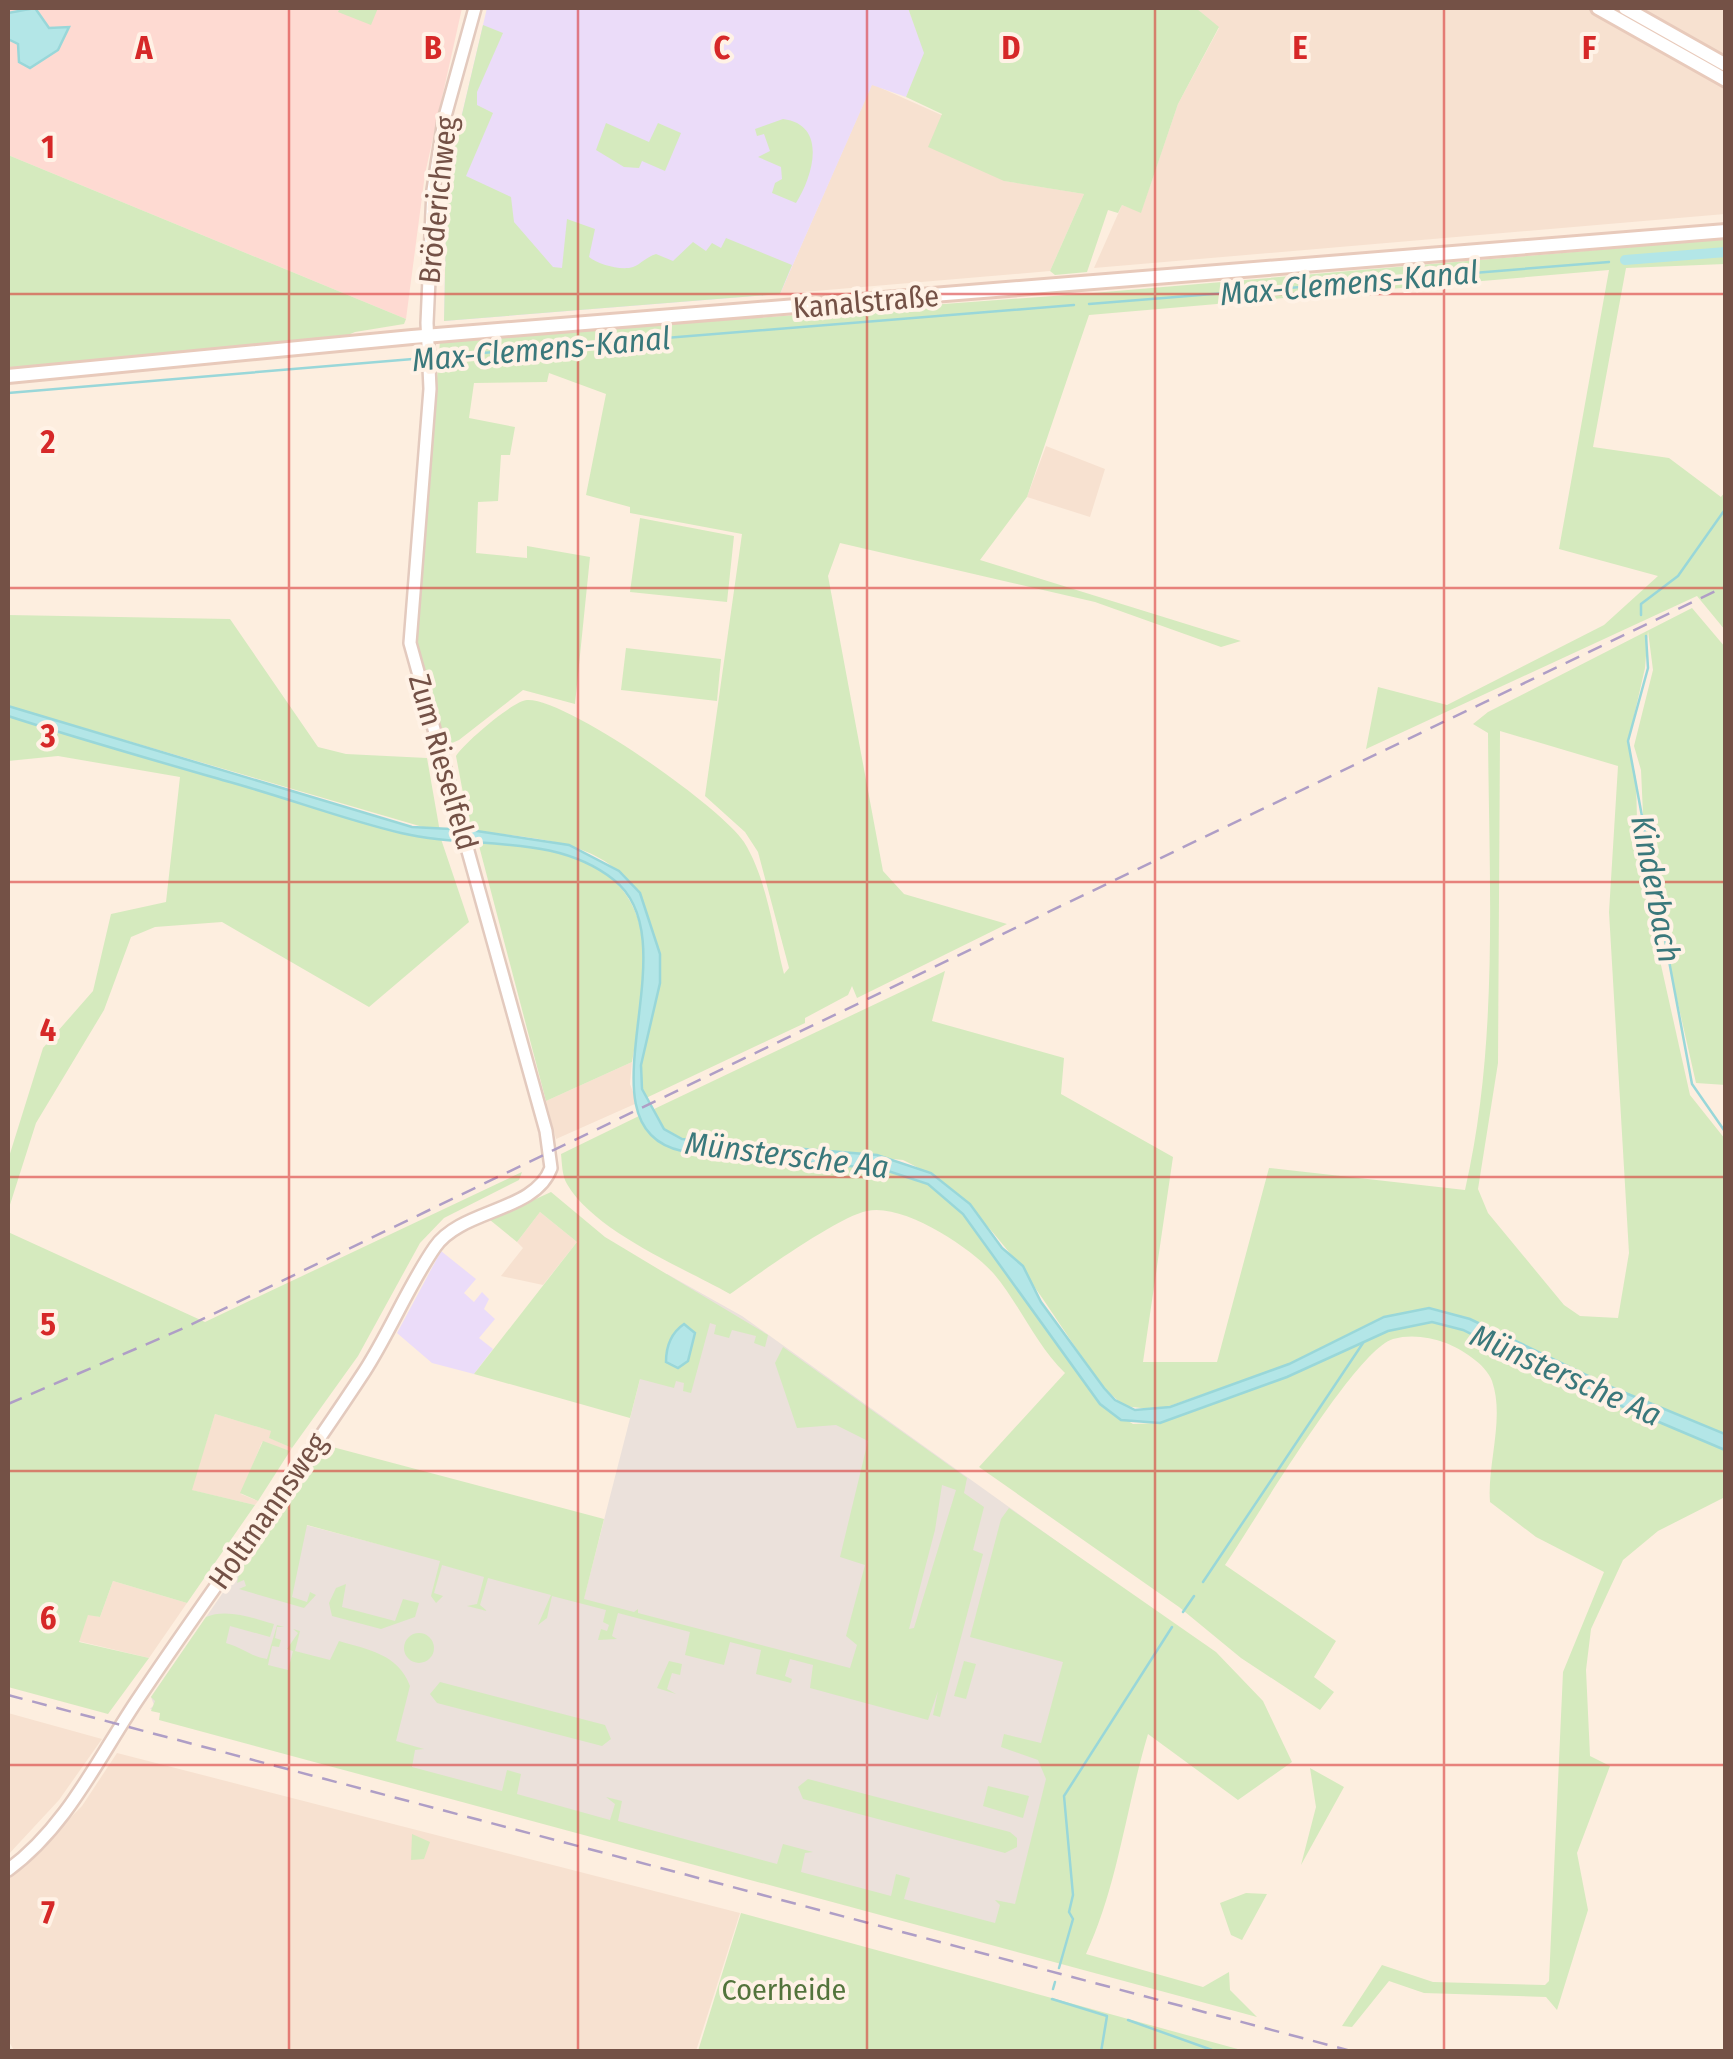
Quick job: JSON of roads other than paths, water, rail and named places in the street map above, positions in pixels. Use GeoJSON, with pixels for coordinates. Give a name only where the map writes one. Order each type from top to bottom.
{"type":"FeatureCollection","features":[{"type":"Feature","properties":{"kind":"main road"},"geometry":{"type":"LineString","coordinates":[[1598,8],[1726,80]]}},
{"type":"Feature","properties":{"kind":"main road"},"geometry":{"type":"LineString","coordinates":[[1624,8],[1726,66]]}},
{"type":"Feature","properties":{"kind":"main road","name":"Kanalstraße"},"geometry":{"type":"LineString","coordinates":[[8,376],[1726,231]]}},
{"type":"Feature","properties":{"kind":"street","name":"Bröderichweg"},"geometry":{"type":"LineString","coordinates":[[428,343],[436,167],[444,120],[474,8]]}},
{"type":"Feature","properties":{"kind":"street","name":"Zum Rieselfeld"},"geometry":{"type":"LineString","coordinates":[[428,343],[430,365],[410,644],[546,1130],[551,1168],[546,1178]]}},
{"type":"Feature","properties":{"kind":"street","name":"Holtmannsweg"},"geometry":{"type":"LineString","coordinates":[[8,1870],[44,1837],[91,1774],[170,1652],[363,1374],[436,1244],[460,1226],[526,1194],[546,1178]]}},
{"type":"Feature","properties":{"kind":"water"},"geometry":{"type":"Polygon","coordinates":[[[35,8],[49,28],[69,27],[58,50],[30,68],[19,62],[18,44],[8,39],[8,13],[35,8]]]}},
{"type":"Feature","properties":{"kind":"water","name":"Münstersche Aa"},"geometry":{"type":"Polygon","coordinates":[[[8,706],[412,827],[470,830],[569,845],[619,871],[640,893],[660,954],[660,983],[641,1065],[642,1089],[664,1129],[682,1139],[877,1155],[931,1173],[970,1204],[1002,1248],[1023,1266],[1041,1302],[1104,1388],[1115,1400],[1135,1410],[1170,1407],[1289,1364],[1384,1317],[1429,1308],[1470,1319],[1611,1387],[1725,1434],[1725,1450],[1588,1392],[1463,1330],[1432,1322],[1388,1331],[1287,1377],[1160,1423],[1121,1420],[1100,1404],[963,1214],[928,1184],[882,1169],[682,1151],[651,1135],[637,1108],[634,1072],[643,946],[635,909],[614,880],[591,865],[539,849],[428,838],[379,827],[8,716],[8,706]]]}},
{"type":"Feature","properties":{"kind":"water"},"geometry":{"type":"Polygon","coordinates":[[[684,1324],[695,1333],[688,1361],[678,1368],[666,1362],[666,1356],[673,1336],[684,1324]]]}},
{"type":"Feature","properties":{"kind":"waterway","name":"Max-Clemens-Kanal"},"geometry":{"type":"LineString","coordinates":[[1625,260],[1726,252]]}},
{"type":"Feature","properties":{"kind":"waterway","name":"Max-Clemens-Kanal"},"geometry":{"type":"LineString","coordinates":[[1089,304],[1609,262]]}},
{"type":"Feature","properties":{"kind":"waterway","name":"Max-Clemens-Kanal"},"geometry":{"type":"LineString","coordinates":[[432,357],[1074,305]]}},
{"type":"Feature","properties":{"kind":"waterway","name":"Max-Clemens-Kanal"},"geometry":{"type":"LineString","coordinates":[[8,393],[425,358]]}},
{"type":"Feature","properties":{"kind":"waterway","name":"Kinderbach"},"geometry":{"type":"LineString","coordinates":[[1641,615],[1641,604],[1678,576],[1726,508]]}},
{"type":"Feature","properties":{"kind":"waterway","name":"Kinderbach"},"geometry":{"type":"LineString","coordinates":[[1646,636],[1648,668],[1628,741],[1692,1084],[1726,1133]]}},
{"type":"Feature","properties":{"kind":"waterway"},"geometry":{"type":"LineString","coordinates":[[1203,1582],[1363,1343]]}},
{"type":"Feature","properties":{"kind":"waterway"},"geometry":{"type":"LineString","coordinates":[[1183,1612],[1194,1596]]}},
{"type":"Feature","properties":{"kind":"waterway"},"geometry":{"type":"LineString","coordinates":[[1059,1968],[1073,1919],[1069,1912],[1073,1895],[1064,1796],[1172,1627]]}},
{"type":"Feature","properties":{"kind":"waterway"},"geometry":{"type":"LineString","coordinates":[[1053,1989],[1055,1982]]}},
{"type":"Feature","properties":{"kind":"waterway"},"geometry":{"type":"LineString","coordinates":[[1052,1999],[1107,2016],[1101,2052]]}},
{"type":"Feature","properties":{"kind":"waterway"},"geometry":{"type":"LineString","coordinates":[[1128,2020],[1212,2050],[1240,2052]]}},
{"type":"Feature","properties":{"kind":"railway"},"geometry":{"type":"LineString","coordinates":[[8,1404],[184,1328],[1726,586]]}},
{"type":"Feature","properties":{"kind":"railway"},"geometry":{"type":"LineString","coordinates":[[8,1695],[1355,2052]]}},
{"type":"Feature","properties":{"kind":"park label","name":"Coerheide"},"geometry":{"type":"Point","coordinates":[784,1990]}}]}
